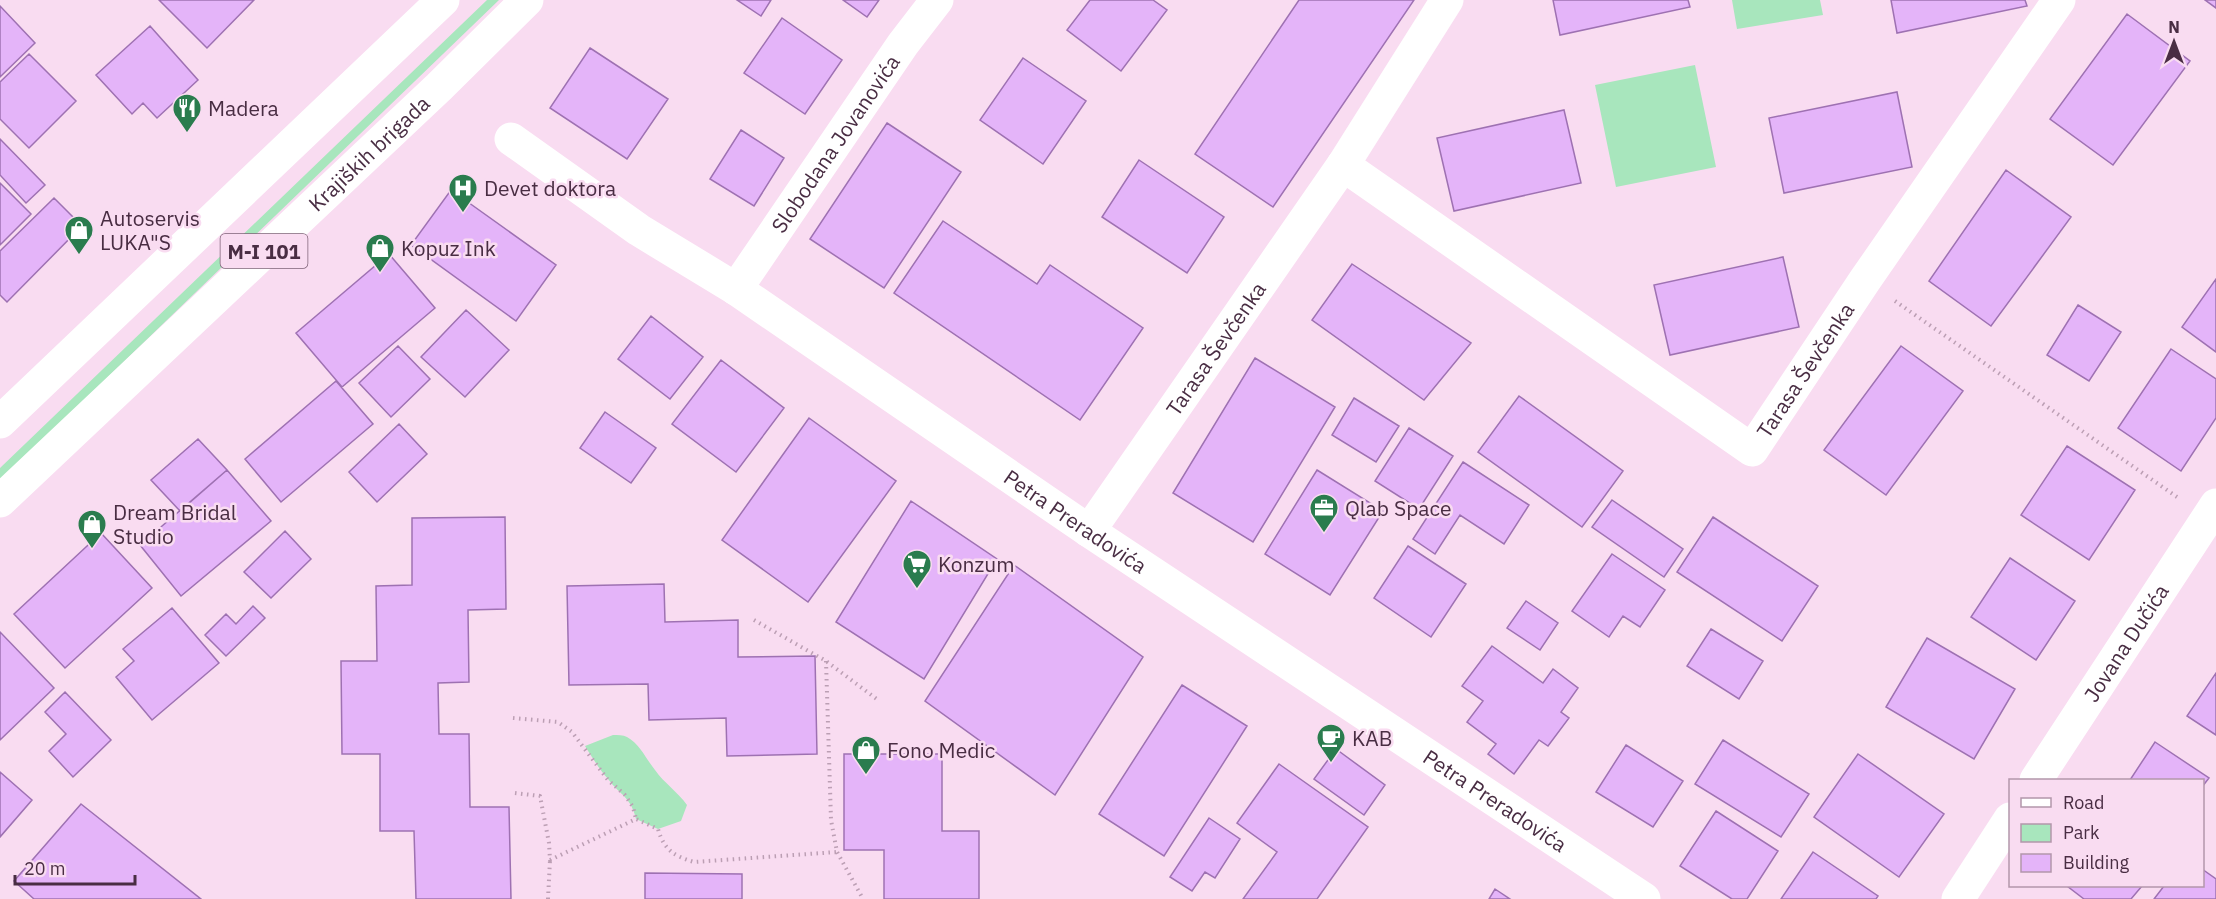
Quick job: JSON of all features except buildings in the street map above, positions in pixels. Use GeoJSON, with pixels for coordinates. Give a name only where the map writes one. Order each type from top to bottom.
{"type":"FeatureCollection","features":[{"type":"Feature","properties":{"kind":"street","name":"M-I 101"},"geometry":{"type":"LineString","coordinates":[[0,422],[443,0]]}},
{"type":"Feature","properties":{"kind":"street","name":"Krajiških brigada"},"geometry":{"type":"LineString","coordinates":[[0,501],[439,87],[527,0]]}},
{"type":"Feature","properties":{"kind":"street","name":"Slobodana Jovanovića"},"geometry":{"type":"LineString","coordinates":[[736,289],[903,44],[937,0]]}},
{"type":"Feature","properties":{"kind":"street","name":"Tarasa Ševčenka"},"geometry":{"type":"LineString","coordinates":[[1089,531],[1343,165],[1448,0]]}},
{"type":"Feature","properties":{"kind":"street","name":"Tarasa Ševčenka"},"geometry":{"type":"LineString","coordinates":[[1343,165],[1752,450],[1865,280],[2059,0]]}},
{"type":"Feature","properties":{"kind":"street","name":"Petra Preradovića"},"geometry":{"type":"LineString","coordinates":[[511,139],[639,230],[736,289],[1089,531],[1644,899]]}},
{"type":"Feature","properties":{"kind":"street","name":"Jovana Dučića"},"geometry":{"type":"LineString","coordinates":[[2037,779],[2212,511]]}},
{"type":"Feature","properties":{"kind":"street"},"geometry":{"type":"LineString","coordinates":[[1958,899],[2009,821]]}},
{"type":"Feature","properties":{"kind":"path"},"geometry":{"type":"LineString","coordinates":[[1865,280],[2212,511]]}},
{"type":"Feature","properties":{"kind":"path"},"geometry":{"type":"LineString","coordinates":[[754,620],[826,661],[878,700]]}},
{"type":"Feature","properties":{"kind":"path"},"geometry":{"type":"LineString","coordinates":[[826,661],[831,820],[837,852],[863,899]]}},
{"type":"Feature","properties":{"kind":"path"},"geometry":{"type":"LineString","coordinates":[[513,718],[558,722],[572,732],[608,780],[625,795],[633,807],[636,819],[649,827],[658,829],[662,843],[678,857],[694,862],[837,852]]}},
{"type":"Feature","properties":{"kind":"path"},"geometry":{"type":"LineString","coordinates":[[514,793],[540,796],[549,843],[548,899]]}},
{"type":"Feature","properties":{"kind":"path"},"geometry":{"type":"LineString","coordinates":[[550,860],[636,819]]}},
{"type":"Feature","properties":{"kind":"green space"},"geometry":{"type":"Polygon","coordinates":[[[487,0],[499,0],[0,481],[0,468],[487,0]]]}},
{"type":"Feature","properties":{"kind":"green space"},"geometry":{"type":"Polygon","coordinates":[[[1732,0],[1820,0],[1823,15],[1737,29],[1732,0]]]}},
{"type":"Feature","properties":{"kind":"green space"},"geometry":{"type":"Polygon","coordinates":[[[1695,65],[1716,167],[1616,187],[1595,85],[1695,65]]]}},
{"type":"Feature","properties":{"kind":"green space"},"geometry":{"type":"Polygon","coordinates":[[[613,735],[625,736],[632,740],[659,775],[687,805],[681,821],[658,829],[636,819],[628,801],[612,784],[585,746],[613,735]]]}},
{"type":"Feature","properties":{"kind":"place","name":"Madera"},"geometry":{"type":"Point","coordinates":[187,134]}},
{"type":"Feature","properties":{"kind":"place","name":"Devet doktora"},"geometry":{"type":"Point","coordinates":[463,214]}},
{"type":"Feature","properties":{"kind":"place","name":"Autoservis LUKA\"S"},"geometry":{"type":"Point","coordinates":[79,256]}},
{"type":"Feature","properties":{"kind":"place","name":"Kopuz Ink"},"geometry":{"type":"Point","coordinates":[380,274]}},
{"type":"Feature","properties":{"kind":"place","name":"Qlab Space"},"geometry":{"type":"Point","coordinates":[1324,534]}},
{"type":"Feature","properties":{"kind":"place","name":"Dream Bridal Studio"},"geometry":{"type":"Point","coordinates":[92,550]}},
{"type":"Feature","properties":{"kind":"place","name":"Konzum"},"geometry":{"type":"Point","coordinates":[917,590]}},
{"type":"Feature","properties":{"kind":"place","name":"KAB"},"geometry":{"type":"Point","coordinates":[1331,764]}},
{"type":"Feature","properties":{"kind":"place","name":"Fono Medic"},"geometry":{"type":"Point","coordinates":[866,776]}}]}
